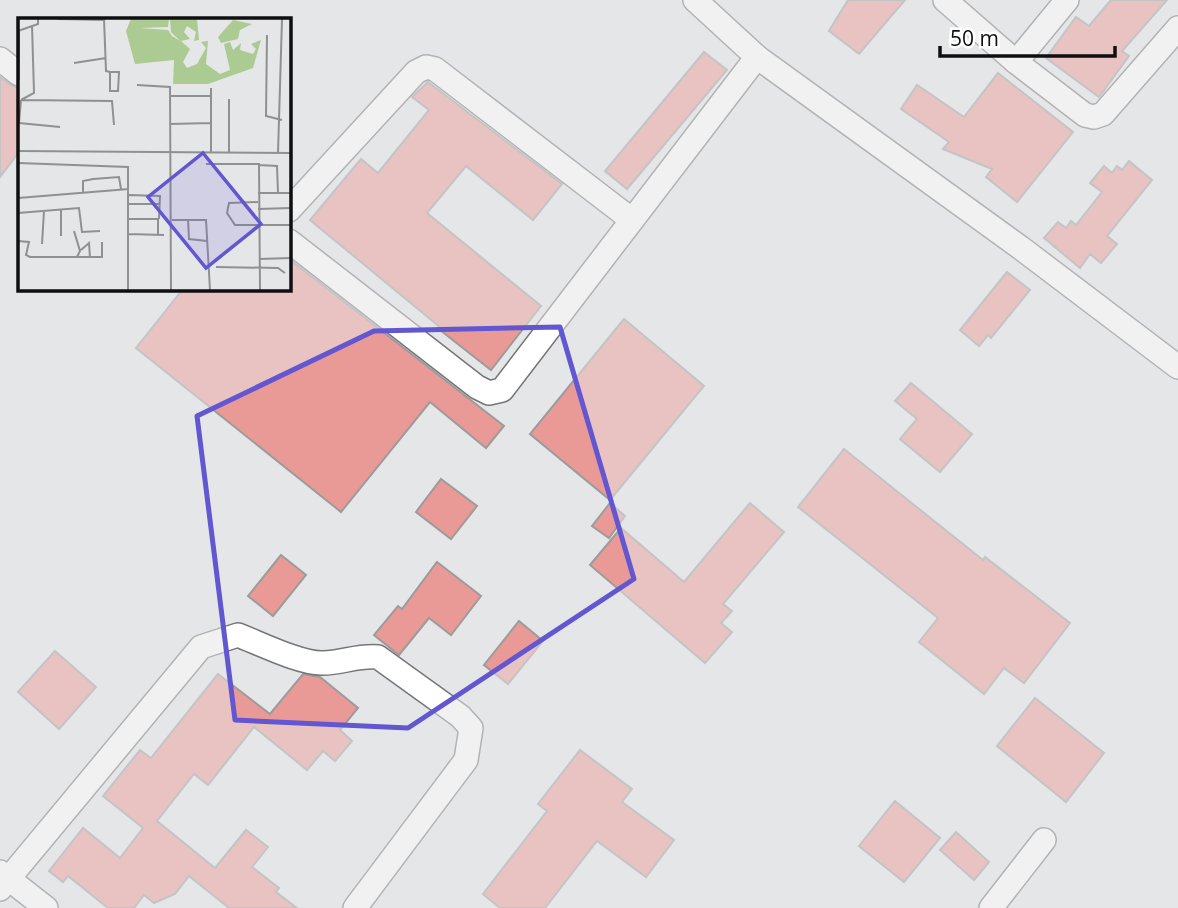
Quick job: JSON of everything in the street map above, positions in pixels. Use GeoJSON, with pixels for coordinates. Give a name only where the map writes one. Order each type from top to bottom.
{"type":"FeatureCollection","features":[{"type":"Feature","properties":{"kind":"street"},"geometry":{"type":"LineString","coordinates":[[695,0],[757,57],[1021,248],[1178,367]]}},
{"type":"Feature","properties":{"kind":"street"},"geometry":{"type":"LineString","coordinates":[[945,0],[1016,62],[1085,115],[1094,117],[1103,114],[1178,27]]}},
{"type":"Feature","properties":{"kind":"street"},"geometry":{"type":"LineString","coordinates":[[1016,62],[1067,0]]}},
{"type":"Feature","properties":{"kind":"street"},"geometry":{"type":"LineString","coordinates":[[290,242],[477,387],[489,393],[502,390],[757,57]]}},
{"type":"Feature","properties":{"kind":"street"},"geometry":{"type":"LineString","coordinates":[[0,59],[18,73]]}},
{"type":"Feature","properties":{"kind":"street"},"geometry":{"type":"LineString","coordinates":[[290,209],[416,72],[426,67],[435,69],[632,220]]}},
{"type":"Feature","properties":{"kind":"street"},"geometry":{"type":"LineString","coordinates":[[46,908],[3,880],[201,647],[238,635],[320,664],[365,655],[378,657],[460,716],[471,728],[466,760],[355,908]]}},
{"type":"Feature","properties":{"kind":"street"},"geometry":{"type":"LineString","coordinates":[[991,908],[1044,840]]}},
{"type":"Feature","properties":{"kind":"highlighted area"},"geometry":{"type":"Polygon","coordinates":[[[560,327],[634,579],[408,728],[235,720],[197,416],[374,331],[560,327]]]}},
{"type":"Feature","properties":{"kind":"building"},"geometry":{"type":"Polygon","coordinates":[[[848,0],[905,0],[859,54],[829,31],[848,0]]]}},
{"type":"Feature","properties":{"kind":"building"},"geometry":{"type":"Polygon","coordinates":[[[1111,0],[1167,0],[1122,51],[1129,56],[1099,97],[1046,58],[1076,17],[1089,26],[1111,0]]]}},
{"type":"Feature","properties":{"kind":"building"},"geometry":{"type":"Polygon","coordinates":[[[704,52],[727,70],[627,189],[605,171],[704,52]]]}},
{"type":"Feature","properties":{"kind":"building"},"geometry":{"type":"Polygon","coordinates":[[[998,73],[1073,132],[1017,202],[986,177],[992,169],[943,149],[949,142],[901,109],[917,85],[964,117],[998,73]]]}},
{"type":"Feature","properties":{"kind":"building"},"geometry":{"type":"Polygon","coordinates":[[[0,77],[18,88],[18,153],[0,177],[0,77]]]}},
{"type":"Feature","properties":{"kind":"building"},"geometry":{"type":"Polygon","coordinates":[[[428,82],[562,184],[533,220],[466,166],[427,213],[541,306],[491,370],[310,220],[361,159],[378,173],[429,110],[412,97],[428,82]]]}},
{"type":"Feature","properties":{"kind":"building"},"geometry":{"type":"Polygon","coordinates":[[[1129,161],[1152,180],[1107,236],[1117,244],[1101,263],[1090,254],[1080,268],[1044,238],[1058,222],[1066,228],[1071,221],[1076,225],[1102,192],[1090,183],[1104,166],[1112,173],[1117,166],[1122,170],[1129,161]]]}},
{"type":"Feature","properties":{"kind":"building"},"geometry":{"type":"Polygon","coordinates":[[[290,260],[504,426],[486,448],[430,402],[341,512],[136,348],[182,290],[290,290],[290,260]]]}},
{"type":"Feature","properties":{"kind":"building"},"geometry":{"type":"Polygon","coordinates":[[[1007,272],[1030,290],[991,338],[988,335],[979,346],[960,330],[1007,272]]]}},
{"type":"Feature","properties":{"kind":"building"},"geometry":{"type":"Polygon","coordinates":[[[624,319],[704,386],[610,500],[530,434],[624,319]]]}},
{"type":"Feature","properties":{"kind":"building"},"geometry":{"type":"Polygon","coordinates":[[[911,383],[972,434],[940,472],[900,439],[917,419],[895,401],[911,383]]]}},
{"type":"Feature","properties":{"kind":"building"},"geometry":{"type":"Polygon","coordinates":[[[844,449],[983,560],[985,557],[1070,623],[1024,683],[1004,668],[984,694],[919,642],[938,618],[798,507],[844,449]]]}},
{"type":"Feature","properties":{"kind":"building"},"geometry":{"type":"Polygon","coordinates":[[[441,479],[477,506],[451,539],[416,512],[441,479]]]}},
{"type":"Feature","properties":{"kind":"building"},"geometry":{"type":"Polygon","coordinates":[[[610,503],[625,516],[609,538],[592,526],[610,503]]]}},
{"type":"Feature","properties":{"kind":"building"},"geometry":{"type":"Polygon","coordinates":[[[750,503],[784,532],[723,604],[732,611],[721,623],[732,632],[705,663],[590,565],[621,528],[684,582],[750,503]]]}},
{"type":"Feature","properties":{"kind":"building"},"geometry":{"type":"Polygon","coordinates":[[[281,555],[306,575],[273,616],[248,596],[281,555]]]}},
{"type":"Feature","properties":{"kind":"building"},"geometry":{"type":"Polygon","coordinates":[[[437,562],[481,596],[451,635],[429,618],[399,655],[374,635],[398,606],[402,609],[437,562]]]}},
{"type":"Feature","properties":{"kind":"building"},"geometry":{"type":"Polygon","coordinates":[[[519,621],[543,641],[508,684],[484,665],[519,621]]]}},
{"type":"Feature","properties":{"kind":"building"},"geometry":{"type":"Polygon","coordinates":[[[55,651],[96,687],[59,729],[18,692],[55,651]]]}},
{"type":"Feature","properties":{"kind":"building"},"geometry":{"type":"Polygon","coordinates":[[[218,674],[270,714],[303,674],[320,677],[358,708],[340,730],[352,741],[335,761],[323,751],[307,770],[254,727],[208,785],[194,774],[157,821],[215,868],[246,830],[268,847],[252,867],[279,888],[276,892],[297,908],[229,908],[189,876],[175,894],[154,903],[144,895],[134,908],[108,908],[68,876],[63,882],[49,871],[83,828],[120,858],[143,828],[103,796],[140,750],[151,758],[218,674]]]}},
{"type":"Feature","properties":{"kind":"building"},"geometry":{"type":"Polygon","coordinates":[[[1035,698],[1104,753],[1066,802],[997,746],[1035,698]]]}},
{"type":"Feature","properties":{"kind":"building"},"geometry":{"type":"Polygon","coordinates":[[[580,750],[632,789],[622,802],[674,840],[646,877],[597,841],[545,908],[500,908],[483,894],[547,811],[538,804],[580,750]]]}},
{"type":"Feature","properties":{"kind":"building"},"geometry":{"type":"Polygon","coordinates":[[[895,801],[940,838],[904,882],[859,846],[895,801]]]}},
{"type":"Feature","properties":{"kind":"building"},"geometry":{"type":"Polygon","coordinates":[[[956,832],[989,862],[974,880],[940,850],[956,832]]]}}]}
